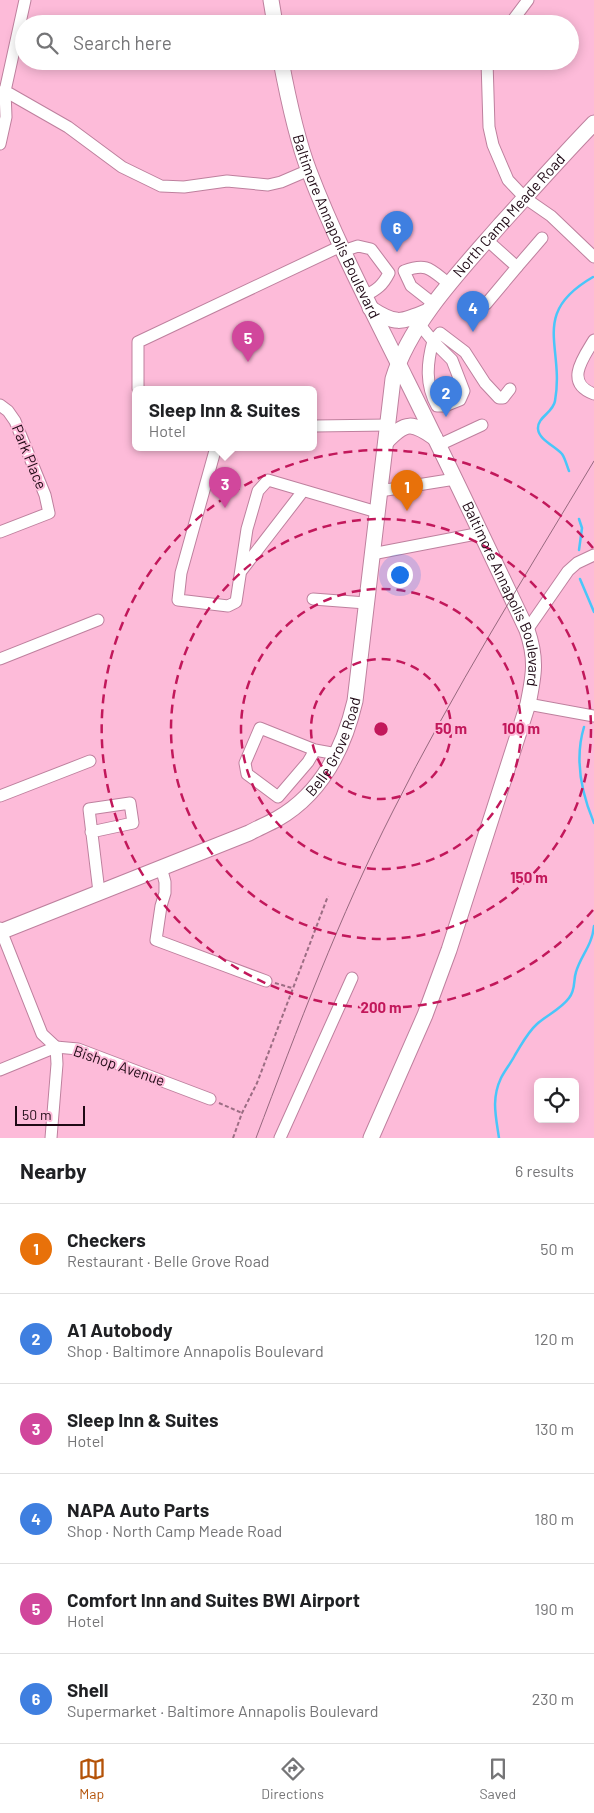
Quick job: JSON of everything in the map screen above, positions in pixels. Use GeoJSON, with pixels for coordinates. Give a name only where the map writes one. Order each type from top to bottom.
{"type":"FeatureCollection","features":[{"type":"Feature","properties":{"kind":"main road"},"geometry":{"type":"LineString","coordinates":[[271,0],[274,15]]}},
{"type":"Feature","properties":{"kind":"main road","name":"Baltimore Annapolis Boulevard"},"geometry":{"type":"LineString","coordinates":[[283,70],[295,125],[309,170],[342,248],[527,630],[535,662],[528,704],[449,950],[425,1015],[371,1138]]}},
{"type":"Feature","properties":{"kind":"main road","name":"North Camp Meade Road"},"geometry":{"type":"LineString","coordinates":[[398,362],[431,308],[449,284],[594,123]]}},
{"type":"Feature","properties":{"kind":"main road"},"geometry":{"type":"LineString","coordinates":[[367,302],[384,318],[393,321],[403,321],[431,308]]}},
{"type":"Feature","properties":{"kind":"main road","name":"Belle Grove Road"},"geometry":{"type":"LineString","coordinates":[[0,930],[249,833],[278,818],[298,803],[317,784],[329,768],[349,726],[355,701],[393,379],[398,362]]}},
{"type":"Feature","properties":{"kind":"main road"},"geometry":{"type":"LineString","coordinates":[[386,442],[399,429],[406,426],[421,428],[437,442]]}},
{"type":"Feature","properties":{"kind":"street"},"geometry":{"type":"LineString","coordinates":[[21,15],[25,0]]}},
{"type":"Feature","properties":{"kind":"street"},"geometry":{"type":"LineString","coordinates":[[517,15],[528,0]]}},
{"type":"Feature","properties":{"kind":"street"},"geometry":{"type":"LineString","coordinates":[[0,144],[6,117],[3,92],[15,42]]}},
{"type":"Feature","properties":{"kind":"street"},"geometry":{"type":"LineString","coordinates":[[487,70],[489,127],[492,145],[508,180],[525,198],[551,216],[594,257]]}},
{"type":"Feature","properties":{"kind":"street"},"geometry":{"type":"LineString","coordinates":[[3,92],[68,127],[122,167],[161,186],[184,187],[227,181],[268,185],[281,182],[309,170]]}},
{"type":"Feature","properties":{"kind":"street"},"geometry":{"type":"LineString","coordinates":[[486,304],[542,238]]}},
{"type":"Feature","properties":{"kind":"street"},"geometry":{"type":"LineString","coordinates":[[487,240],[517,267]]}},
{"type":"Feature","properties":{"kind":"street"},"geometry":{"type":"LineString","coordinates":[[138,386],[138,342],[342,248],[358,246],[371,249],[389,272]]}},
{"type":"Feature","properties":{"kind":"street"},"geometry":{"type":"LineString","coordinates":[[389,272],[404,271],[416,266],[423,266],[449,284]]}},
{"type":"Feature","properties":{"kind":"street"},"geometry":{"type":"LineString","coordinates":[[404,271],[411,286],[431,308]]}},
{"type":"Feature","properties":{"kind":"street"},"geometry":{"type":"LineString","coordinates":[[367,302],[383,284],[389,272]]}},
{"type":"Feature","properties":{"kind":"street"},"geometry":{"type":"LineString","coordinates":[[420,325],[452,360],[464,391],[460,400],[445,406],[437,406],[423,413]]}},
{"type":"Feature","properties":{"kind":"street"},"geometry":{"type":"LineString","coordinates":[[437,406],[431,395],[428,372],[429,354],[433,341],[440,333],[465,352],[485,383],[499,398],[503,398],[510,388]]}},
{"type":"Feature","properties":{"kind":"street"},"geometry":{"type":"LineString","coordinates":[[594,340],[581,361],[577,376],[580,384],[586,391],[594,394]]}},
{"type":"Feature","properties":{"kind":"street","name":"Park Place"},"geometry":{"type":"LineString","coordinates":[[0,406],[8,411],[15,421],[44,495],[49,513],[0,532]]}},
{"type":"Feature","properties":{"kind":"street"},"geometry":{"type":"LineString","coordinates":[[317,426],[389,425]]}},
{"type":"Feature","properties":{"kind":"street"},"geometry":{"type":"LineString","coordinates":[[437,442],[482,425]]}},
{"type":"Feature","properties":{"kind":"street"},"geometry":{"type":"LineString","coordinates":[[215,451],[181,573],[178,600],[233,605],[237,598],[247,529],[258,491],[268,480],[377,512]]}},
{"type":"Feature","properties":{"kind":"street"},"geometry":{"type":"LineString","coordinates":[[380,491],[455,479]]}},
{"type":"Feature","properties":{"kind":"street"},"geometry":{"type":"LineString","coordinates":[[240,573],[304,491]]}},
{"type":"Feature","properties":{"kind":"street"},"geometry":{"type":"LineString","coordinates":[[372,554],[481,533]]}},
{"type":"Feature","properties":{"kind":"street"},"geometry":{"type":"LineString","coordinates":[[527,630],[568,571],[577,563],[594,555]]}},
{"type":"Feature","properties":{"kind":"street"},"geometry":{"type":"LineString","coordinates":[[313,600],[366,603]]}},
{"type":"Feature","properties":{"kind":"street"},"geometry":{"type":"LineString","coordinates":[[0,658],[98,620]]}},
{"type":"Feature","properties":{"kind":"street"},"geometry":{"type":"LineString","coordinates":[[528,704],[594,716]]}},
{"type":"Feature","properties":{"kind":"street"},"geometry":{"type":"LineString","coordinates":[[315,750],[308,762],[278,797],[247,774],[245,763],[260,728],[315,750],[337,754]]}},
{"type":"Feature","properties":{"kind":"street"},"geometry":{"type":"LineString","coordinates":[[0,796],[90,761]]}},
{"type":"Feature","properties":{"kind":"street"},"geometry":{"type":"LineString","coordinates":[[92,832],[99,892]]}},
{"type":"Feature","properties":{"kind":"street"},"geometry":{"type":"LineString","coordinates":[[160,868],[165,882],[165,893],[156,940],[266,981]]}},
{"type":"Feature","properties":{"kind":"street"},"geometry":{"type":"LineString","coordinates":[[0,930],[42,1034],[56,1047],[57,1064],[51,1138]]}},
{"type":"Feature","properties":{"kind":"street"},"geometry":{"type":"LineString","coordinates":[[280,1138],[352,978]]}},
{"type":"Feature","properties":{"kind":"street","name":"Bishop Avenue"},"geometry":{"type":"LineString","coordinates":[[0,1070],[56,1047],[78,1049],[210,1099]]}},
{"type":"Feature","properties":{"kind":"path"},"geometry":{"type":"LineString","coordinates":[[233,1138],[242,1113],[258,1083],[328,896]]}},
{"type":"Feature","properties":{"kind":"path"},"geometry":{"type":"LineString","coordinates":[[266,981],[292,988]]}},
{"type":"Feature","properties":{"kind":"path"},"geometry":{"type":"LineString","coordinates":[[210,1099],[242,1113]]}},
{"type":"Feature","properties":{"kind":"waterway"},"geometry":{"type":"LineString","coordinates":[[569,471],[562,454],[544,440],[539,433],[538,425],[555,401],[557,381],[555,318],[561,304],[573,291],[593,277]]}},
{"type":"Feature","properties":{"kind":"waterway"},"geometry":{"type":"LineString","coordinates":[[579,519],[582,528],[579,550]]}},
{"type":"Feature","properties":{"kind":"waterway"},"geometry":{"type":"LineString","coordinates":[[580,579],[594,612]]}},
{"type":"Feature","properties":{"kind":"waterway"},"geometry":{"type":"LineString","coordinates":[[584,727],[581,739],[580,776],[582,788],[594,823]]}},
{"type":"Feature","properties":{"kind":"waterway"},"geometry":{"type":"LineString","coordinates":[[499,1138],[495,1101],[501,1078],[530,1031],[566,1002],[571,995],[576,972],[589,945],[594,926]]}},
{"type":"Feature","properties":{"kind":"tram line"},"geometry":{"type":"LineString","coordinates":[[256,1138],[337,932],[373,851],[440,722],[594,461]]}},
{"type":"Feature","properties":{"kind":"place","name":"Shell"},"geometry":{"type":"Point","coordinates":[397,252]}},
{"type":"Feature","properties":{"kind":"place","name":"NAPA Auto Parts"},"geometry":{"type":"Point","coordinates":[473,332]}},
{"type":"Feature","properties":{"kind":"place","name":"Comfort Inn and Suites BWI Airport"},"geometry":{"type":"Point","coordinates":[248,362]}},
{"type":"Feature","properties":{"kind":"place","name":"A1 Autobody"},"geometry":{"type":"Point","coordinates":[446,417]}},
{"type":"Feature","properties":{"kind":"place","name":"Sleep Inn & Suites"},"geometry":{"type":"Point","coordinates":[225,508]}},
{"type":"Feature","properties":{"kind":"place","name":"Checkers"},"geometry":{"type":"Point","coordinates":[407,511]}}]}
